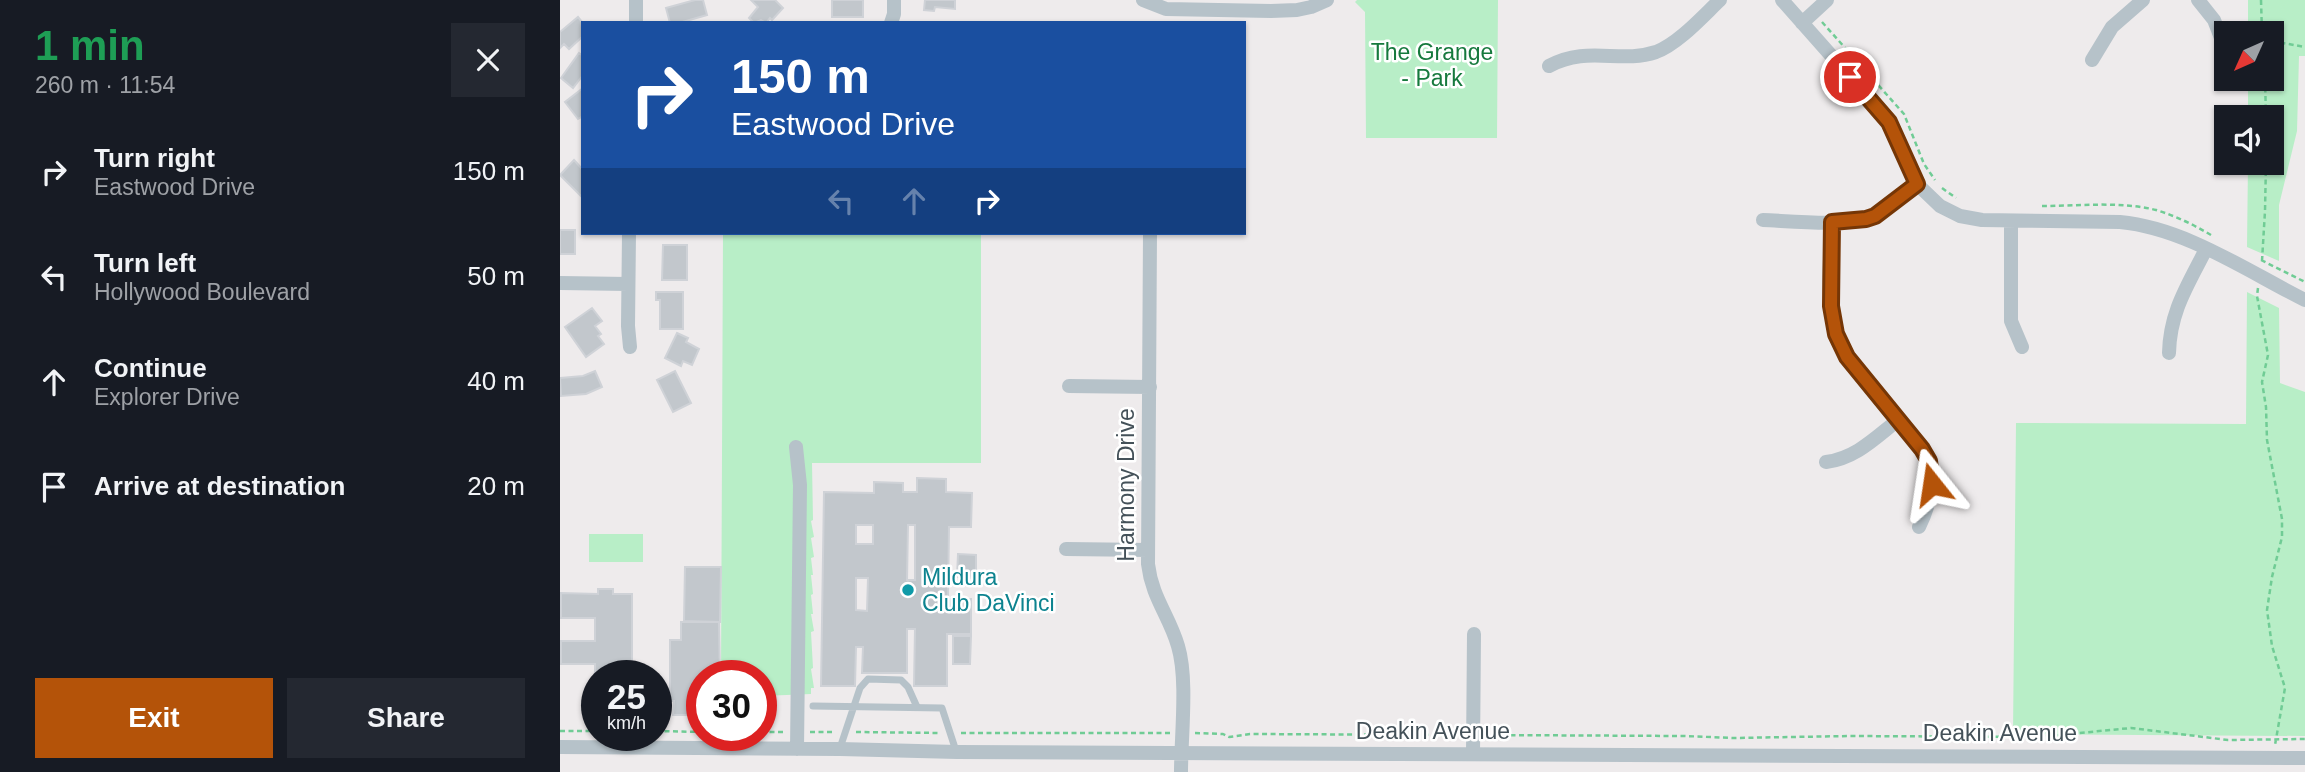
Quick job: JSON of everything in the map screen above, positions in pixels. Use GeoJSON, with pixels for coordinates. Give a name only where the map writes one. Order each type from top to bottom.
{"type":"FeatureCollection","features":[{"type":"Feature","properties":{"kind":"street"},"geometry":{"type":"LineString","coordinates":[[636,0],[636,21]]}},
{"type":"Feature","properties":{"kind":"street"},"geometry":{"type":"LineString","coordinates":[[892,21],[894,0]]}},
{"type":"Feature","properties":{"kind":"street"},"geometry":{"type":"LineString","coordinates":[[1143,0],[1166,9],[1271,11],[1297,10],[1326,0]]}},
{"type":"Feature","properties":{"kind":"street"},"geometry":{"type":"LineString","coordinates":[[1549,66],[1581,55],[1653,53],[1673,42],[1720,0]]}},
{"type":"Feature","properties":{"kind":"street"},"geometry":{"type":"LineString","coordinates":[[1782,0],[1882,113],[1894,131],[1917,184],[1931,200],[1950,212],[1982,220],[2120,222],[2161,229],[2305,300]]}},
{"type":"Feature","properties":{"kind":"street"},"geometry":{"type":"LineString","coordinates":[[1802,23],[1827,0]]}},
{"type":"Feature","properties":{"kind":"street"},"geometry":{"type":"LineString","coordinates":[[2092,60],[2112,27],[2143,0]]}},
{"type":"Feature","properties":{"kind":"street"},"geometry":{"type":"LineString","coordinates":[[2198,0],[2214,21]]}},
{"type":"Feature","properties":{"kind":"street"},"geometry":{"type":"LineString","coordinates":[[1763,220],[1832,222],[1866,219],[1875,216],[1917,184]]}},
{"type":"Feature","properties":{"kind":"street"},"geometry":{"type":"LineString","coordinates":[[2011,221],[2011,321],[2022,347]]}},
{"type":"Feature","properties":{"kind":"street"},"geometry":{"type":"LineString","coordinates":[[1832,222],[1831,306],[1836,334],[1847,357],[1929,461],[1930,499],[1919,527]]}},
{"type":"Feature","properties":{"kind":"street"},"geometry":{"type":"LineString","coordinates":[[629,235],[630,347]]}},
{"type":"Feature","properties":{"kind":"street","name":"Harmony Drive"},"geometry":{"type":"LineString","coordinates":[[1150,235],[1148,550],[1150,579],[1156,598],[1172,629],[1181,661],[1181,772]]}},
{"type":"Feature","properties":{"kind":"street"},"geometry":{"type":"LineString","coordinates":[[2169,353],[2174,313],[2206,249]]}},
{"type":"Feature","properties":{"kind":"street"},"geometry":{"type":"LineString","coordinates":[[560,284],[628,284]]}},
{"type":"Feature","properties":{"kind":"street"},"geometry":{"type":"LineString","coordinates":[[1069,386],[1150,387]]}},
{"type":"Feature","properties":{"kind":"street"},"geometry":{"type":"LineString","coordinates":[[1826,462],[1853,455],[1898,420]]}},
{"type":"Feature","properties":{"kind":"street"},"geometry":{"type":"LineString","coordinates":[[796,447],[800,485],[797,749]]}},
{"type":"Feature","properties":{"kind":"street"},"geometry":{"type":"LineString","coordinates":[[1066,549],[1148,550]]}},
{"type":"Feature","properties":{"kind":"street"},"geometry":{"type":"LineString","coordinates":[[1473,754],[1474,634]]}},
{"type":"Feature","properties":{"kind":"street","name":"Deakin Avenue"},"geometry":{"type":"LineString","coordinates":[[560,747],[957,752],[2305,758]]}},
{"type":"Feature","properties":{"kind":"lane"},"geometry":{"type":"LineString","coordinates":[[840,749],[860,688],[868,679],[905,682],[917,707]]}},
{"type":"Feature","properties":{"kind":"lane"},"geometry":{"type":"LineString","coordinates":[[813,706],[942,708],[957,752]]}},
{"type":"Feature","properties":{"kind":"path"},"geometry":{"type":"LineString","coordinates":[[2261,0],[2262,21]]}},
{"type":"Feature","properties":{"kind":"path"},"geometry":{"type":"LineString","coordinates":[[1814,12],[1904,114],[1931,176],[1957,198]]}},
{"type":"Feature","properties":{"kind":"path"},"geometry":{"type":"LineString","coordinates":[[2284,43],[2305,47]]}},
{"type":"Feature","properties":{"kind":"path"},"geometry":{"type":"LineString","coordinates":[[2266,175],[2258,296],[2268,355],[2262,390],[2266,407],[2269,459],[2282,519],[2282,537],[2267,610],[2272,646],[2285,688],[2275,758]]}},
{"type":"Feature","properties":{"kind":"path"},"geometry":{"type":"LineString","coordinates":[[2031,206],[2112,205],[2155,210],[2216,237]]}},
{"type":"Feature","properties":{"kind":"path"},"geometry":{"type":"LineString","coordinates":[[2262,260],[2305,282]]}},
{"type":"Feature","properties":{"kind":"path"},"geometry":{"type":"LineString","coordinates":[[777,732],[1181,733],[1229,737],[1250,734],[1733,738],[2038,737],[2132,728],[2228,740],[2305,739]]}},
{"type":"Feature","properties":{"kind":"path"},"geometry":{"type":"LineString","coordinates":[[560,731],[581,731]]}},
{"type":"Feature","properties":{"kind":"green space","name":"The Grange - Park"},"geometry":{"type":"Polygon","coordinates":[[[1498,0],[1497,138],[1366,138],[1365,12],[1355,2],[1498,0]]]}},
{"type":"Feature","properties":{"kind":"green space"},"geometry":{"type":"Polygon","coordinates":[[[2248,0],[2305,0],[2305,56],[2299,56],[2297,131],[2279,205],[2279,261],[2247,247],[2248,175],[2284,175],[2284,105],[2248,105],[2248,91],[2284,91],[2284,21],[2248,21],[2248,0]]]}},
{"type":"Feature","properties":{"kind":"green space"},"geometry":{"type":"Polygon","coordinates":[[[723,235],[981,235],[981,463],[812,463],[811,521],[814,537],[811,538],[814,557],[811,558],[811,614],[814,631],[811,632],[811,669],[814,688],[811,688],[811,694],[777,695],[777,660],[721,660],[723,235]]]}},
{"type":"Feature","properties":{"kind":"green space"},"geometry":{"type":"Polygon","coordinates":[[[2247,292],[2279,308],[2280,383],[2305,392],[2305,736],[2013,734],[2016,423],[2246,424],[2247,292]]]}},
{"type":"Feature","properties":{"kind":"green space"},"geometry":{"type":"Polygon","coordinates":[[[589,534],[643,534],[643,562],[589,562],[589,534]]]}},
{"type":"Feature","properties":{"kind":"building"},"geometry":{"type":"Polygon","coordinates":[[[703,0],[707,15],[686,21],[669,21],[666,8],[703,0]]]}},
{"type":"Feature","properties":{"kind":"building"},"geometry":{"type":"Polygon","coordinates":[[[751,0],[775,0],[783,8],[772,20],[752,21],[749,18],[758,7],[751,0]]]}},
{"type":"Feature","properties":{"kind":"building"},"geometry":{"type":"Polygon","coordinates":[[[832,0],[863,0],[863,17],[832,17],[832,0]]]}},
{"type":"Feature","properties":{"kind":"building"},"geometry":{"type":"Polygon","coordinates":[[[925,0],[955,0],[955,9],[935,7],[934,11],[924,10],[925,0]]]}},
{"type":"Feature","properties":{"kind":"building"},"geometry":{"type":"Polygon","coordinates":[[[578,17],[581,21],[581,38],[569,49],[564,44],[560,48],[560,32],[578,17]]]}},
{"type":"Feature","properties":{"kind":"building"},"geometry":{"type":"Polygon","coordinates":[[[579,53],[581,54],[581,78],[573,88],[561,78],[579,53]]]}},
{"type":"Feature","properties":{"kind":"building"},"geometry":{"type":"Polygon","coordinates":[[[581,90],[581,117],[578,119],[565,102],[581,90]]]}},
{"type":"Feature","properties":{"kind":"building"},"geometry":{"type":"Polygon","coordinates":[[[574,160],[581,168],[581,196],[560,175],[574,160]]]}},
{"type":"Feature","properties":{"kind":"building"},"geometry":{"type":"Polygon","coordinates":[[[560,230],[575,230],[575,254],[560,254],[560,230]]]}},
{"type":"Feature","properties":{"kind":"building"},"geometry":{"type":"Polygon","coordinates":[[[663,245],[687,245],[687,280],[662,280],[663,245]]]}},
{"type":"Feature","properties":{"kind":"building"},"geometry":{"type":"Polygon","coordinates":[[[656,292],[683,292],[683,329],[660,329],[660,300],[656,300],[656,292]]]}},
{"type":"Feature","properties":{"kind":"building"},"geometry":{"type":"Polygon","coordinates":[[[592,308],[602,321],[595,326],[604,344],[586,357],[565,327],[592,308]]]}},
{"type":"Feature","properties":{"kind":"building"},"geometry":{"type":"Polygon","coordinates":[[[677,333],[688,338],[686,342],[699,349],[692,365],[683,361],[681,366],[665,358],[677,333]]]}},
{"type":"Feature","properties":{"kind":"building"},"geometry":{"type":"Polygon","coordinates":[[[595,371],[602,387],[586,394],[561,396],[560,378],[583,376],[595,371]]]}},
{"type":"Feature","properties":{"kind":"building"},"geometry":{"type":"Polygon","coordinates":[[[675,371],[691,403],[673,412],[657,380],[675,371]]]}},
{"type":"Feature","properties":{"kind":"building","name":"Mildura Club DaVinci"},"geometry":{"type":"Polygon","coordinates":[[[917,478],[946,479],[946,492],[972,493],[971,527],[949,527],[948,599],[971,599],[971,634],[947,634],[947,686],[914,686],[915,629],[907,629],[907,673],[862,673],[863,647],[856,647],[855,686],[821,686],[824,492],[874,493],[874,482],[903,483],[903,492],[917,492],[917,478]],[[856,525],[856,544],[873,544],[873,525],[856,525]],[[908,525],[907,580],[915,580],[915,525],[908,525]],[[856,578],[856,610],[867,611],[868,578],[856,578]]]}},
{"type":"Feature","properties":{"kind":"building"},"geometry":{"type":"Polygon","coordinates":[[[958,554],[976,555],[976,578],[957,577],[958,554]]]}},
{"type":"Feature","properties":{"kind":"building"},"geometry":{"type":"Polygon","coordinates":[[[685,567],[721,567],[720,622],[684,621],[685,567]]]}},
{"type":"Feature","properties":{"kind":"building"},"geometry":{"type":"Polygon","coordinates":[[[598,589],[613,589],[613,594],[632,594],[632,660],[581,660],[581,664],[561,664],[561,641],[595,641],[595,618],[561,618],[561,593],[598,594],[598,589]]]}},
{"type":"Feature","properties":{"kind":"building"},"geometry":{"type":"Polygon","coordinates":[[[681,622],[719,622],[720,660],[686,660],[686,715],[673,715],[670,640],[681,640],[681,622]]]}},
{"type":"Feature","properties":{"kind":"building"},"geometry":{"type":"Polygon","coordinates":[[[953,636],[971,636],[970,664],[953,664],[953,636]]]}},
{"type":"Feature","properties":{"kind":"place","name":"Mildura Club DaVinci"},"geometry":{"type":"Point","coordinates":[908,590]}},
{"type":"Feature","properties":{"kind":"route"},"geometry":{"type":"LineString","coordinates":[[1850,77],[1889,122],[1917,184],[1875,216],[1832,222],[1832,319],[1847,357],[1922,449],[1929,461],[1932,484]]}}]}
